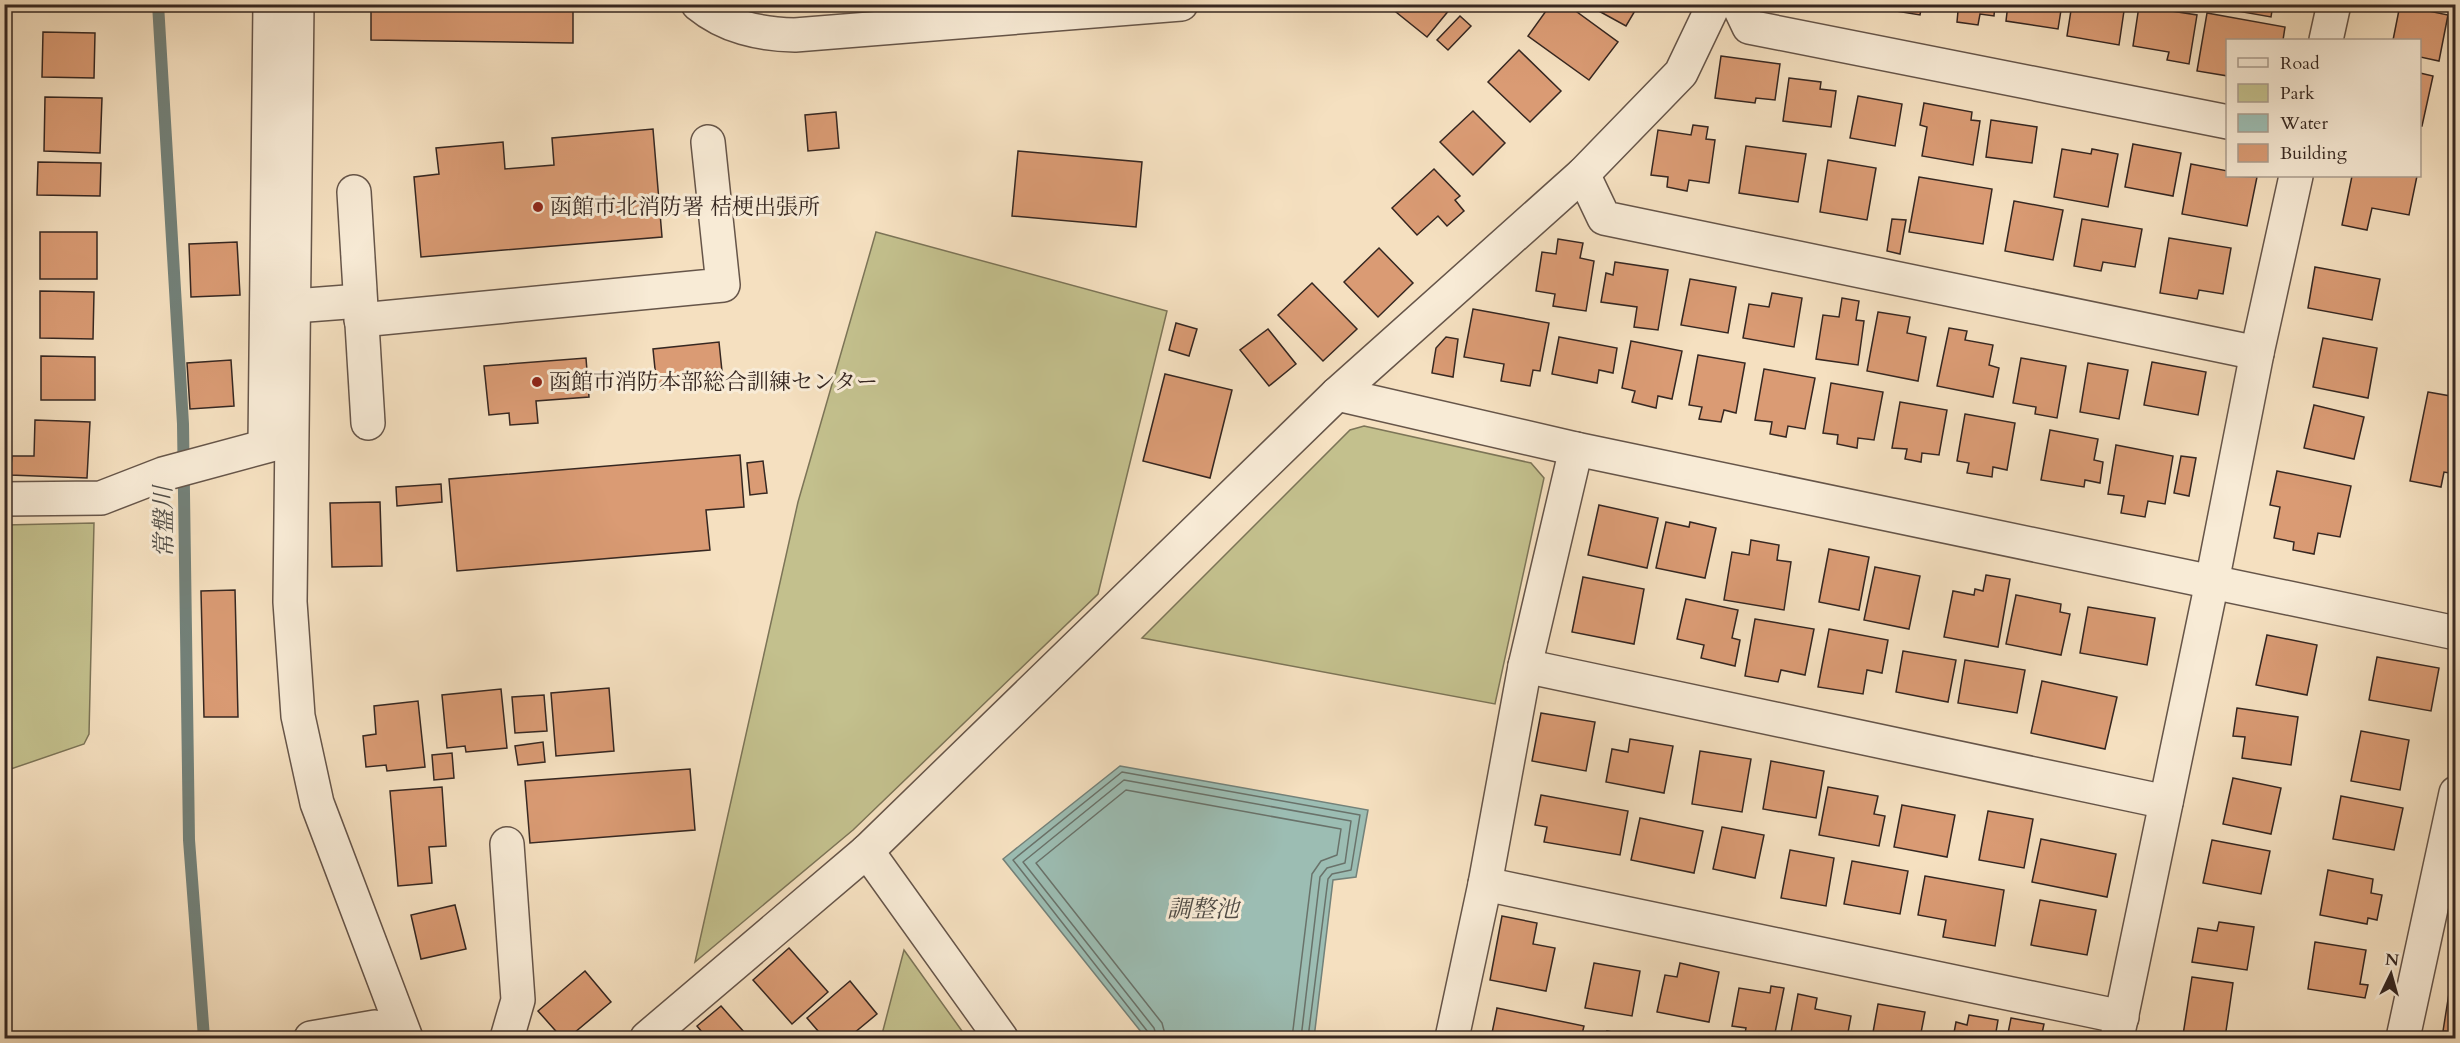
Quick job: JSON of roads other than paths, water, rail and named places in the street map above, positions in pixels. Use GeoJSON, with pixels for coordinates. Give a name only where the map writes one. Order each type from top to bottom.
{"type":"FeatureCollection","features":[{"type":"Feature","properties":{"kind":"street"},"geometry":{"type":"LineString","coordinates":[[270,4],[278,442],[298,716],[317,803],[406,1038]]}},
{"type":"Feature","properties":{"kind":"street"},"geometry":{"type":"LineString","coordinates":[[278,442],[294,306],[297,4]]}},
{"type":"Feature","properties":{"kind":"street"},"geometry":{"type":"LineString","coordinates":[[698,4],[726,22],[737,26],[770,34],[787,35],[1181,4]]}},
{"type":"Feature","properties":{"kind":"street"},"geometry":{"type":"LineString","coordinates":[[647,1038],[867,851],[1337,394],[1583,174],[1681,73],[1714,4]]}},
{"type":"Feature","properties":{"kind":"street"},"geometry":{"type":"LineString","coordinates":[[1738,4],[1749,27],[2226,122]]}},
{"type":"Feature","properties":{"kind":"street"},"geometry":{"type":"LineString","coordinates":[[2325,39],[2334,4]]}},
{"type":"Feature","properties":{"kind":"street"},"geometry":{"type":"LineString","coordinates":[[294,306],[361,310],[723,285],[708,142]]}},
{"type":"Feature","properties":{"kind":"street"},"geometry":{"type":"LineString","coordinates":[[1583,174],[1605,218],[2257,353]]}},
{"type":"Feature","properties":{"kind":"street"},"geometry":{"type":"LineString","coordinates":[[1485,884],[2119,1028],[2295,177]]}},
{"type":"Feature","properties":{"kind":"street"},"geometry":{"type":"LineString","coordinates":[[354,192],[368,423]]}},
{"type":"Feature","properties":{"kind":"street"},"geometry":{"type":"LineString","coordinates":[[1337,394],[1576,448],[2456,633]]}},
{"type":"Feature","properties":{"kind":"street"},"geometry":{"type":"LineString","coordinates":[[4,499],[101,498],[163,474],[278,442]]}},
{"type":"Feature","properties":{"kind":"street"},"geometry":{"type":"LineString","coordinates":[[1452,1038],[1485,884],[1525,666],[1576,448]]}},
{"type":"Feature","properties":{"kind":"street"},"geometry":{"type":"LineString","coordinates":[[1525,666],[2166,802]]}},
{"type":"Feature","properties":{"kind":"street"},"geometry":{"type":"LineString","coordinates":[[2403,1038],[2456,793]]}},
{"type":"Feature","properties":{"kind":"street"},"geometry":{"type":"LineString","coordinates":[[507,844],[518,1000],[507,1038]]}},
{"type":"Feature","properties":{"kind":"street"},"geometry":{"type":"LineString","coordinates":[[867,851],[1001,1038]]}},
{"type":"Feature","properties":{"kind":"street"},"geometry":{"type":"LineString","coordinates":[[311,1038],[375,1027]]}},
{"type":"Feature","properties":{"kind":"water","name":"調整池"},"geometry":{"type":"Polygon","coordinates":[[[1120,766],[1368,810],[1356,877],[1333,880],[1314,1038],[1146,1038],[1003,859],[1120,766]]]}},
{"type":"Feature","properties":{"kind":"waterway","name":"常盤川"},"geometry":{"type":"LineString","coordinates":[[158,4],[183,424],[189,840],[204,1038]]}},
{"type":"Feature","properties":{"kind":"place","name":"函館市北消防署 桔梗出張所"},"geometry":{"type":"Point","coordinates":[538,207]}},
{"type":"Feature","properties":{"kind":"place","name":"函館市消防本部総合訓練センター"},"geometry":{"type":"Point","coordinates":[537,382]}}]}
